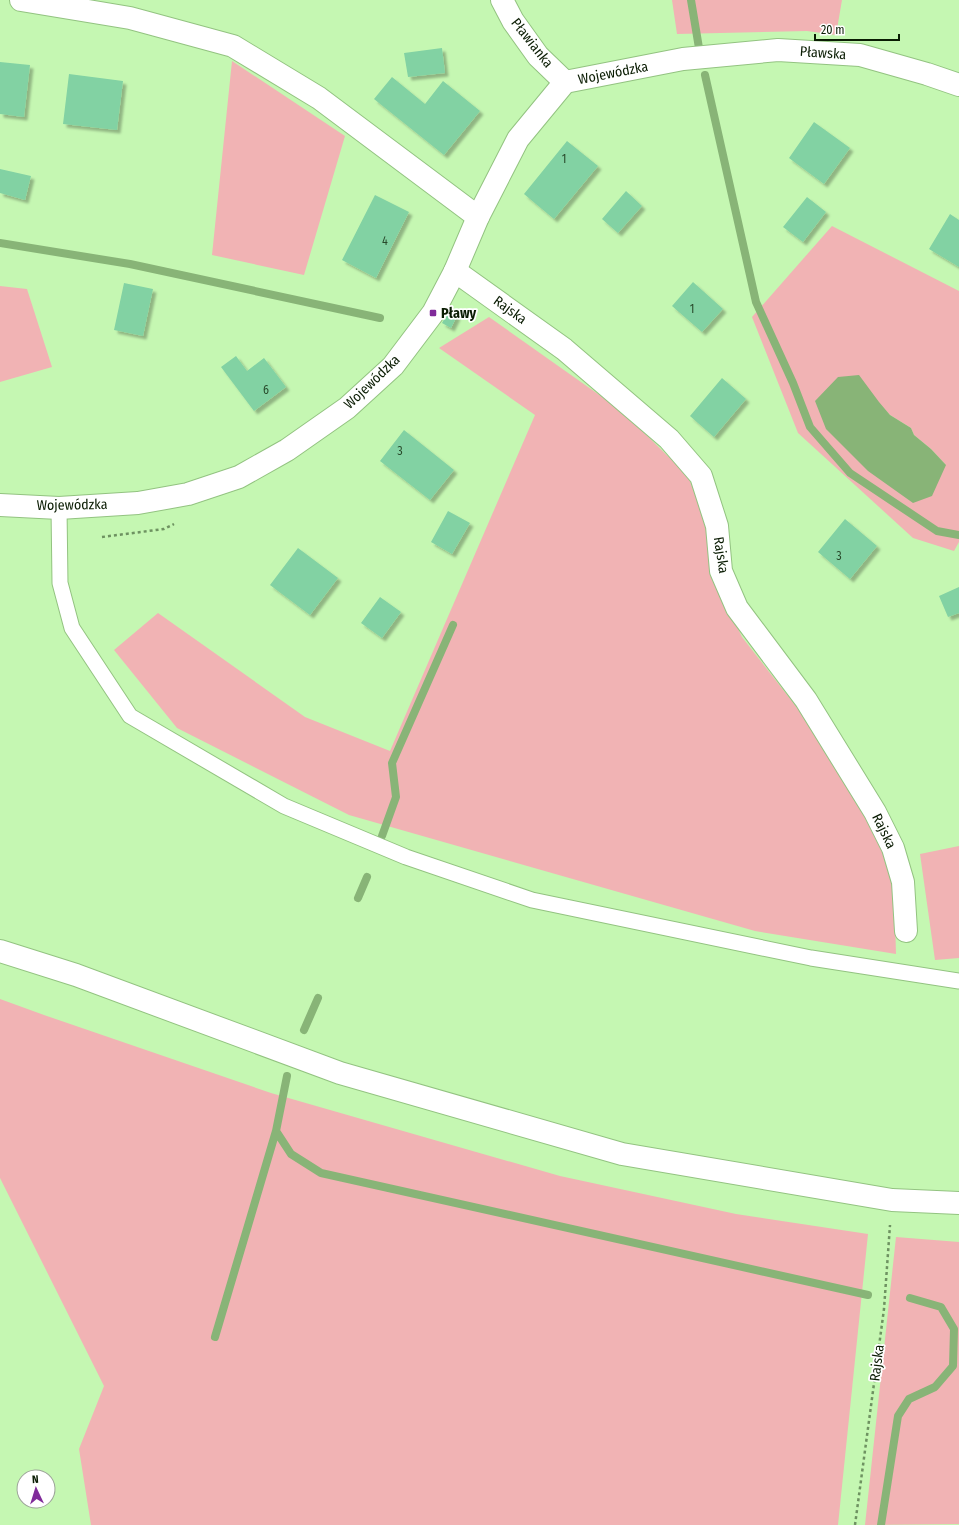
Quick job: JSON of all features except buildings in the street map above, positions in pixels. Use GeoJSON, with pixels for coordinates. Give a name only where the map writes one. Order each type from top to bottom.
{"type":"FeatureCollection","features":[{"type":"Feature","properties":{"kind":"street"},"geometry":{"type":"LineString","coordinates":[[21,0],[130,18],[233,46],[319,98],[478,217]]}},
{"type":"Feature","properties":{"kind":"street","name":"Pławianka"},"geometry":{"type":"LineString","coordinates":[[502,0],[513,21],[538,56],[565,82]]}},
{"type":"Feature","properties":{"kind":"street","name":"Pławska"},"geometry":{"type":"LineString","coordinates":[[683,59],[778,50],[860,56],[927,74],[959,85]]}},
{"type":"Feature","properties":{"kind":"street","name":"Wojewódzka"},"geometry":{"type":"LineString","coordinates":[[0,505],[59,508],[138,502],[188,494],[239,477],[286,450],[347,408],[393,366],[433,313],[455,271],[478,217],[518,139],[565,82],[683,59]]}},
{"type":"Feature","properties":{"kind":"street","name":"Rajska"},"geometry":{"type":"LineString","coordinates":[[455,271],[564,349],[669,439],[701,476],[717,526],[721,571],[737,608],[806,700],[875,812],[894,848],[903,882],[906,931]]}},
{"type":"Feature","properties":{"kind":"street"},"geometry":{"type":"LineString","coordinates":[[0,951],[76,975],[340,1073],[622,1154],[892,1200],[959,1203]]}},
{"type":"Feature","properties":{"kind":"lane"},"geometry":{"type":"LineString","coordinates":[[59,508],[60,583],[72,628],[130,716],[284,806],[406,857],[532,900],[811,958],[959,981]]}},
{"type":"Feature","properties":{"kind":"path","name":"Rajska"},"geometry":{"type":"LineString","coordinates":[[855,1525],[884,1308],[892,1200]]}},
{"type":"Feature","properties":{"kind":"shaded area"},"geometry":{"type":"Polygon","coordinates":[[[672,0],[842,0],[836,35],[807,31],[677,34],[672,0]]]}},
{"type":"Feature","properties":{"kind":"shaded area"},"geometry":{"type":"Polygon","coordinates":[[[232,61],[345,136],[304,275],[212,255],[232,61]]]}},
{"type":"Feature","properties":{"kind":"shaded area"},"geometry":{"type":"Polygon","coordinates":[[[832,226],[959,291],[959,542],[954,551],[913,538],[798,433],[752,317],[832,226]],[[838,377],[946,465],[931,449],[914,435],[911,428],[890,415],[879,403],[838,377]]]}},
{"type":"Feature","properties":{"kind":"shaded area"},"geometry":{"type":"Polygon","coordinates":[[[0,286],[27,289],[52,367],[0,382],[0,286]]]}},
{"type":"Feature","properties":{"kind":"shaded area"},"geometry":{"type":"Polygon","coordinates":[[[489,317],[622,411],[688,476],[709,532],[718,587],[742,637],[823,741],[884,847],[894,884],[896,954],[755,931],[349,815],[177,728],[114,650],[158,613],[305,717],[390,751],[535,415],[439,348],[489,317]]]}},
{"type":"Feature","properties":{"kind":"shaded area"},"geometry":{"type":"Polygon","coordinates":[[[859,375],[890,415],[911,428],[914,435],[931,449],[946,465],[932,496],[913,503],[868,471],[826,429],[815,401],[838,377],[859,375]]]}},
{"type":"Feature","properties":{"kind":"shaded area"},"geometry":{"type":"Polygon","coordinates":[[[959,846],[959,958],[935,960],[920,854],[959,846]]]}},
{"type":"Feature","properties":{"kind":"shaded area"},"geometry":{"type":"Polygon","coordinates":[[[0,999],[271,1093],[560,1176],[736,1214],[868,1234],[838,1525],[91,1525],[79,1449],[104,1386],[0,1178],[0,999]]]}},
{"type":"Feature","properties":{"kind":"shaded area"},"geometry":{"type":"Polygon","coordinates":[[[896,1237],[959,1242],[959,1524],[865,1525],[896,1237]]]}},
{"type":"Feature","properties":{"kind":"waterway"},"geometry":{"type":"LineString","coordinates":[[691,0],[699,48]]}},
{"type":"Feature","properties":{"kind":"waterway"},"geometry":{"type":"LineString","coordinates":[[705,75],[756,302],[793,383],[810,427],[850,473],[937,531],[959,535]]}},
{"type":"Feature","properties":{"kind":"waterway"},"geometry":{"type":"LineString","coordinates":[[0,243],[130,264],[380,318]]}},
{"type":"Feature","properties":{"kind":"waterway"},"geometry":{"type":"LineString","coordinates":[[382,836],[396,797],[392,763],[453,625]]}},
{"type":"Feature","properties":{"kind":"waterway"},"geometry":{"type":"LineString","coordinates":[[358,898],[367,877]]}},
{"type":"Feature","properties":{"kind":"waterway"},"geometry":{"type":"LineString","coordinates":[[304,1030],[318,998]]}},
{"type":"Feature","properties":{"kind":"waterway"},"geometry":{"type":"LineString","coordinates":[[287,1076],[276,1131],[291,1154],[321,1173],[868,1295]]}},
{"type":"Feature","properties":{"kind":"waterway"},"geometry":{"type":"LineString","coordinates":[[215,1337],[276,1131]]}},
{"type":"Feature","properties":{"kind":"waterway"},"geometry":{"type":"LineString","coordinates":[[881,1525],[898,1416],[909,1399],[935,1387],[953,1366],[954,1329],[941,1307],[910,1298]]}},
{"type":"Feature","properties":{"kind":"place","name":"Pławy"},"geometry":{"type":"Point","coordinates":[433,313]}}]}
